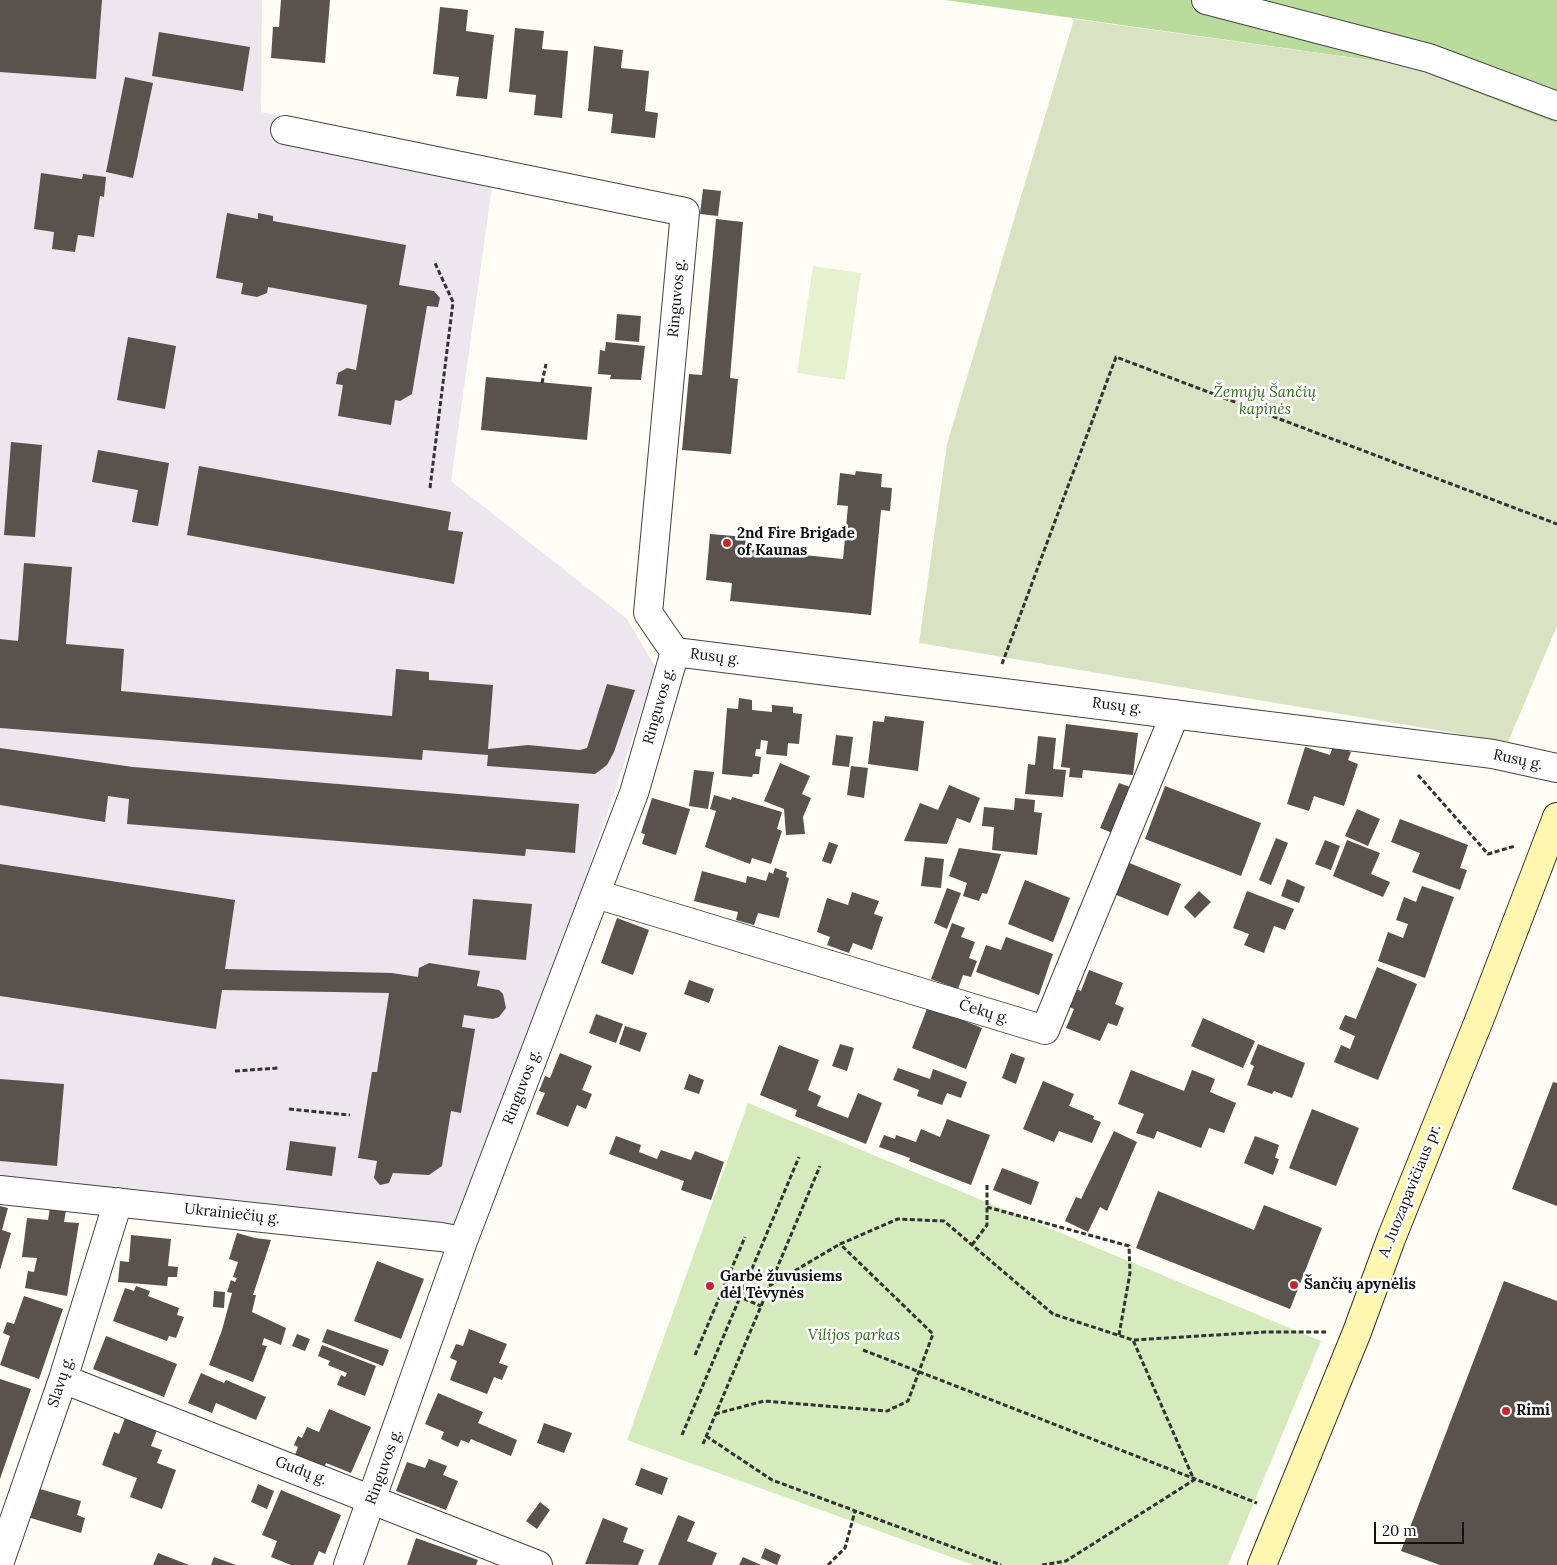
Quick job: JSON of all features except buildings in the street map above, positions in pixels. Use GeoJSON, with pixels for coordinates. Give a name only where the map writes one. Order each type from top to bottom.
{"type":"FeatureCollection","features":[{"type":"Feature","properties":{"kind":"main road","name":"A. Juozapavičiaus pr."},"geometry":{"type":"LineString","coordinates":[[1262,1565],[1357,1332],[1391,1239],[1482,1013],[1557,817]]}},
{"type":"Feature","properties":{"kind":"street"},"geometry":{"type":"LineString","coordinates":[[1206,0],[1429,58],[1557,106]]}},
{"type":"Feature","properties":{"kind":"street","name":"Ringuvos g."},"geometry":{"type":"LineString","coordinates":[[285,130],[685,212],[648,613],[675,652],[634,793],[463,1241],[348,1565]]}},
{"type":"Feature","properties":{"kind":"street","name":"Rusų g."},"geometry":{"type":"LineString","coordinates":[[675,652],[1493,754],[1557,768]]}},
{"type":"Feature","properties":{"kind":"street","name":"Čekų g."},"geometry":{"type":"LineString","coordinates":[[596,894],[1045,1030],[1175,714]]}},
{"type":"Feature","properties":{"kind":"street","name":"Ukrainiečių g."},"geometry":{"type":"LineString","coordinates":[[0,1190],[441,1237],[463,1241]]}},
{"type":"Feature","properties":{"kind":"street","name":"Slavų g."},"geometry":{"type":"LineString","coordinates":[[0,1561],[63,1379],[118,1202]]}},
{"type":"Feature","properties":{"kind":"street","name":"Gudų g."},"geometry":{"type":"LineString","coordinates":[[63,1379],[538,1565]]}},
{"type":"Feature","properties":{"kind":"path"},"geometry":{"type":"LineString","coordinates":[[430,488],[453,302],[434,261]]}},
{"type":"Feature","properties":{"kind":"path"},"geometry":{"type":"LineString","coordinates":[[992,691],[1116,357],[1557,524]]}},
{"type":"Feature","properties":{"kind":"path"},"geometry":{"type":"LineString","coordinates":[[542,383],[546,364]]}},
{"type":"Feature","properties":{"kind":"path"},"geometry":{"type":"LineString","coordinates":[[1388,741],[1488,854],[1513,845],[1542,855]]}},
{"type":"Feature","properties":{"kind":"path"},"geometry":{"type":"LineString","coordinates":[[235,1071],[278,1068]]}},
{"type":"Feature","properties":{"kind":"path"},"geometry":{"type":"LineString","coordinates":[[289,1109],[350,1115]]}},
{"type":"Feature","properties":{"kind":"path"},"geometry":{"type":"LineString","coordinates":[[682,1435],[799,1157]]}},
{"type":"Feature","properties":{"kind":"path"},"geometry":{"type":"LineString","coordinates":[[703,1444],[820,1166]]}},
{"type":"Feature","properties":{"kind":"path"},"geometry":{"type":"LineString","coordinates":[[972,1245],[987,1225],[987,1184]]}},
{"type":"Feature","properties":{"kind":"path"},"geometry":{"type":"LineString","coordinates":[[987,1207],[1129,1246],[1130,1273],[1119,1335]]}},
{"type":"Feature","properties":{"kind":"path"},"geometry":{"type":"LineString","coordinates":[[769,1286],[840,1244],[898,1219],[944,1222],[1052,1314],[1133,1340],[1264,1332],[1357,1332]]}},
{"type":"Feature","properties":{"kind":"path"},"geometry":{"type":"LineString","coordinates":[[696,1355],[746,1237]]}},
{"type":"Feature","properties":{"kind":"path"},"geometry":{"type":"LineString","coordinates":[[715,1414],[764,1401],[887,1411],[908,1401],[933,1334],[840,1244]]}},
{"type":"Feature","properties":{"kind":"path"},"geometry":{"type":"LineString","coordinates":[[723,1290],[761,1306]]}},
{"type":"Feature","properties":{"kind":"path"},"geometry":{"type":"LineString","coordinates":[[1133,1340],[1194,1480]]}},
{"type":"Feature","properties":{"kind":"path"},"geometry":{"type":"LineString","coordinates":[[863,1350],[1283,1513]]}},
{"type":"Feature","properties":{"kind":"path"},"geometry":{"type":"LineString","coordinates":[[706,1436],[772,1480],[1001,1565]]}},
{"type":"Feature","properties":{"kind":"path"},"geometry":{"type":"LineString","coordinates":[[1042,1565],[1066,1561],[1194,1480]]}},
{"type":"Feature","properties":{"kind":"path"},"geometry":{"type":"LineString","coordinates":[[828,1565],[845,1548],[855,1511]]}},
{"type":"Feature","properties":{"kind":"shaded area"},"geometry":{"type":"Polygon","coordinates":[[[0,0],[262,0],[261,112],[496,158],[451,481],[627,619],[656,668],[463,1241],[0,1194],[0,0]]]}},
{"type":"Feature","properties":{"kind":"green space"},"geometry":{"type":"Polygon","coordinates":[[[945,0],[1557,0],[1557,124],[1404,65],[945,0]]]}},
{"type":"Feature","properties":{"kind":"green space","name":"Žemųjų Šančių kapinės"},"geometry":{"type":"Polygon","coordinates":[[[1074,19],[1404,65],[1557,124],[1557,626],[1508,742],[919,643],[947,444],[1074,19]]]}},
{"type":"Feature","properties":{"kind":"green space"},"geometry":{"type":"Polygon","coordinates":[[[813,266],[861,273],[845,380],[797,373],[813,266]]]}},
{"type":"Feature","properties":{"kind":"green space","name":"Vilijos parkas"},"geometry":{"type":"Polygon","coordinates":[[[748,1103],[1321,1341],[1228,1565],[973,1565],[627,1440],[748,1103]]]}},
{"type":"Feature","properties":{"kind":"place","name":"2nd Fire Brigade of Kaunas"},"geometry":{"type":"Point","coordinates":[727,543]}},
{"type":"Feature","properties":{"kind":"place","name":"Šančių apynėlis"},"geometry":{"type":"Point","coordinates":[1294,1285]}},
{"type":"Feature","properties":{"kind":"place","name":"Garbė žuvusiems dėl Tėvynės"},"geometry":{"type":"Point","coordinates":[710,1286]}},
{"type":"Feature","properties":{"kind":"place","name":"Rimi"},"geometry":{"type":"Point","coordinates":[1506,1411]}}]}
